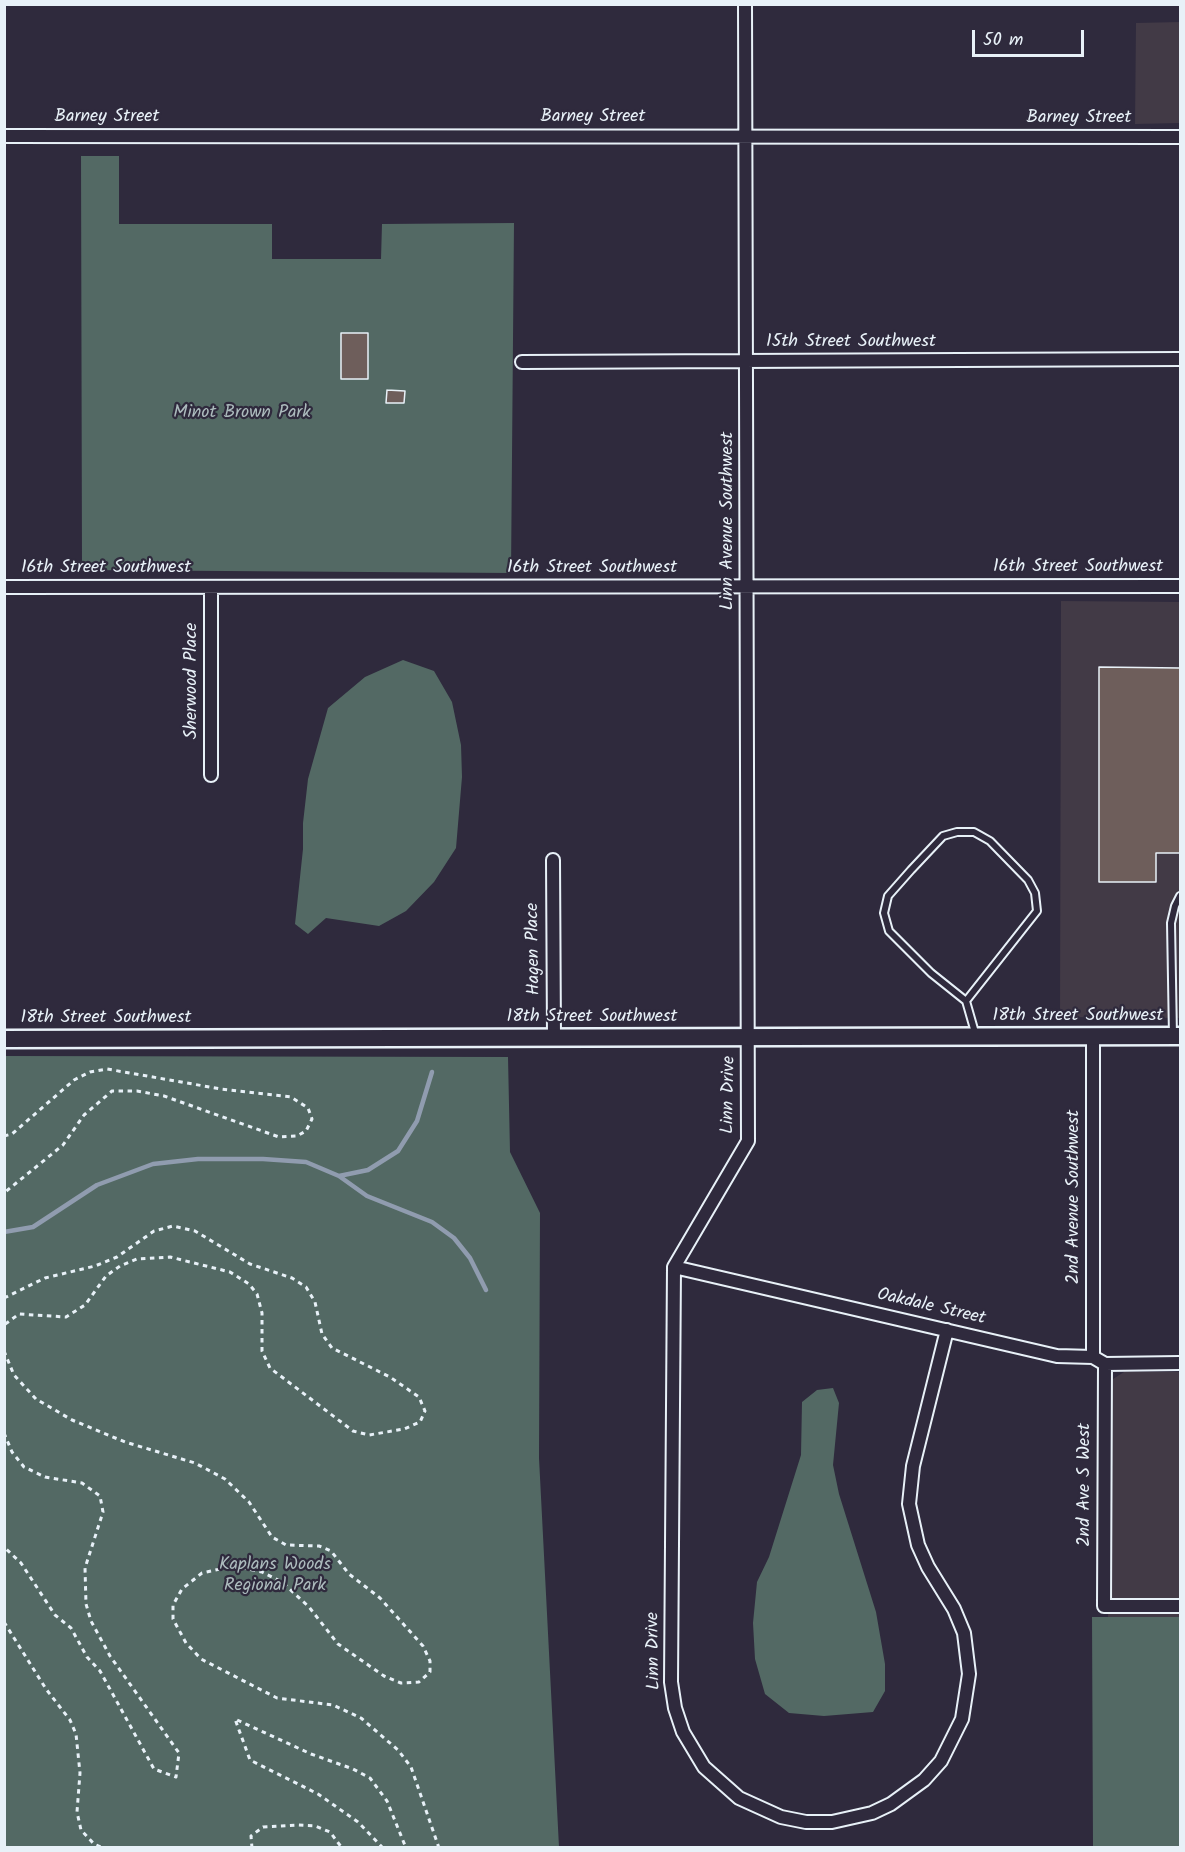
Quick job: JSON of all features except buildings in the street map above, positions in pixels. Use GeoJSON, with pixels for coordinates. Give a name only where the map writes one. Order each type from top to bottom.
{"type":"FeatureCollection","features":[{"type":"Feature","properties":{"kind":"street","name":"Linn Avenue Southwest"},"geometry":{"type":"LineString","coordinates":[[745,4],[749,1037]]}},
{"type":"Feature","properties":{"kind":"street","name":"Barney Street"},"geometry":{"type":"LineString","coordinates":[[4,136],[1180,137]]}},
{"type":"Feature","properties":{"kind":"street","name":"15th Street Southwest"},"geometry":{"type":"LineString","coordinates":[[522,362],[1180,359]]}},
{"type":"Feature","properties":{"kind":"street","name":"16th Street Southwest"},"geometry":{"type":"LineString","coordinates":[[4,587],[1180,586]]}},
{"type":"Feature","properties":{"kind":"street","name":"Sherwood Place"},"geometry":{"type":"LineString","coordinates":[[211,587],[211,775]]}},
{"type":"Feature","properties":{"kind":"street","name":"Hagen Place"},"geometry":{"type":"LineString","coordinates":[[553,860],[554,1038]]}},
{"type":"Feature","properties":{"kind":"street","name":"2nd Avenue Southwest"},"geometry":{"type":"LineString","coordinates":[[1093,1036],[1093,1358]]}},
{"type":"Feature","properties":{"kind":"street","name":"18th Street Southwest"},"geometry":{"type":"LineString","coordinates":[[4,1039],[1177,1036]]}},
{"type":"Feature","properties":{"kind":"street","name":"Linn Drive"},"geometry":{"type":"LineString","coordinates":[[749,1037],[748,1141],[674,1267],[671,1682],[675,1708],[683,1732],[704,1767],[739,1798],[781,1817],[806,1822],[832,1822],[872,1813],[891,1804],[924,1780],[941,1761],[962,1719],[969,1674],[964,1633],[954,1609],[928,1567],[918,1545],[909,1504],[913,1466],[947,1330]]}},
{"type":"Feature","properties":{"kind":"street","name":"Oakdale Street"},"geometry":{"type":"LineString","coordinates":[[674,1267],[1057,1356],[1093,1358],[1105,1364],[1180,1363]]}},
{"type":"Feature","properties":{"kind":"street","name":"2nd Ave S West"},"geometry":{"type":"LineString","coordinates":[[1105,1364],[1104,1606],[1180,1606]]}},
{"type":"Feature","properties":{"kind":"lane"},"geometry":{"type":"LineString","coordinates":[[966,1001],[1037,911],[1035,893],[1028,880],[990,841],[974,832],[957,832],[943,836],[910,870],[888,896],[884,913],[889,931],[931,973],[966,1001],[976,1037]]}},
{"type":"Feature","properties":{"kind":"lane"},"geometry":{"type":"LineString","coordinates":[[1177,1036],[1171,923],[1180,896]]}},
{"type":"Feature","properties":{"kind":"path"},"geometry":{"type":"LineString","coordinates":[[4,1136],[12,1134],[74,1080],[90,1072],[107,1069],[221,1089],[291,1097],[308,1108],[312,1119],[306,1131],[297,1136],[279,1137],[164,1096],[137,1091],[112,1091],[84,1115],[63,1145],[4,1193]]}},
{"type":"Feature","properties":{"kind":"path"},"geometry":{"type":"LineString","coordinates":[[4,1298],[45,1278],[95,1266],[117,1257],[154,1231],[173,1226],[195,1231],[250,1264],[292,1278],[306,1287],[315,1302],[322,1334],[332,1348],[390,1377],[419,1397],[425,1411],[420,1422],[404,1429],[369,1435],[353,1431],[270,1368],[262,1351],[262,1313],[257,1294],[249,1284],[230,1272],[170,1257],[136,1259],[120,1266],[106,1276],[85,1305],[66,1317],[19,1314],[4,1325]]}},
{"type":"Feature","properties":{"kind":"path"},"geometry":{"type":"LineString","coordinates":[[4,1351],[14,1375],[36,1399],[72,1420],[125,1442],[195,1463],[225,1479],[249,1502],[272,1537],[286,1545],[319,1546],[331,1551],[349,1574],[381,1598],[423,1646],[430,1660],[430,1672],[419,1682],[401,1683],[384,1676],[338,1644],[309,1607],[282,1582],[262,1572],[234,1566],[202,1573],[182,1589],[173,1605],[173,1619],[186,1643],[201,1659],[277,1698],[333,1705],[361,1718],[398,1750],[411,1767],[439,1848]]}},
{"type":"Feature","properties":{"kind":"path"},"geometry":{"type":"LineString","coordinates":[[4,1433],[12,1452],[24,1467],[45,1477],[82,1483],[100,1496],[103,1512],[85,1568],[86,1604],[91,1621],[110,1656],[179,1753],[176,1777],[154,1769],[100,1671],[87,1657],[71,1628],[55,1615],[21,1563],[4,1547]]}},
{"type":"Feature","properties":{"kind":"path"},"geometry":{"type":"LineString","coordinates":[[4,1622],[46,1689],[70,1720],[76,1734],[80,1773],[77,1812],[81,1830],[94,1844],[103,1848]]}},
{"type":"Feature","properties":{"kind":"path"},"geometry":{"type":"LineString","coordinates":[[383,1848],[358,1822],[318,1794],[250,1760],[235,1719],[311,1754],[353,1769],[369,1779],[387,1801],[406,1848]]}},
{"type":"Feature","properties":{"kind":"path"},"geometry":{"type":"LineString","coordinates":[[252,1848],[251,1836],[263,1827],[297,1825],[315,1826],[330,1832],[342,1848]]}},
{"type":"Feature","properties":{"kind":"shaded area"},"geometry":{"type":"Polygon","coordinates":[[[1180,22],[1180,123],[1135,124],[1136,23],[1180,22]]]}},
{"type":"Feature","properties":{"kind":"shaded area"},"geometry":{"type":"Polygon","coordinates":[[[1061,601],[1180,602],[1180,1018],[1060,1017],[1061,601]]]}},
{"type":"Feature","properties":{"kind":"shaded area"},"geometry":{"type":"Polygon","coordinates":[[[1124,1372],[1180,1372],[1180,1617],[1108,1617],[1112,1385],[1113,1379],[1124,1372]]]}},
{"type":"Feature","properties":{"kind":"green space","name":"Minot Brown Park"},"geometry":{"type":"Polygon","coordinates":[[[81,156],[119,156],[119,224],[272,224],[272,259],[381,259],[382,224],[514,223],[511,573],[82,570],[81,156]]]}},
{"type":"Feature","properties":{"kind":"green space"},"geometry":{"type":"Polygon","coordinates":[[[403,660],[434,671],[452,702],[461,745],[462,777],[456,848],[434,882],[406,911],[379,926],[326,918],[308,934],[295,924],[303,849],[303,823],[308,779],[328,708],[365,677],[403,660]]]}},
{"type":"Feature","properties":{"kind":"green space","name":"Kaplans Woods Regional Park"},"geometry":{"type":"Polygon","coordinates":[[[5,1056],[508,1057],[510,1152],[540,1213],[539,1458],[559,1847],[5,1847],[5,1056]]]}},
{"type":"Feature","properties":{"kind":"green space"},"geometry":{"type":"Polygon","coordinates":[[[833,1388],[839,1403],[833,1465],[839,1494],[876,1612],[885,1664],[885,1691],[873,1712],[824,1716],[789,1713],[765,1694],[755,1659],[753,1623],[757,1582],[769,1557],[801,1455],[802,1402],[817,1390],[833,1388]]]}},
{"type":"Feature","properties":{"kind":"green space"},"geometry":{"type":"Polygon","coordinates":[[[1092,1617],[1180,1617],[1180,1847],[1093,1847],[1092,1617]]]}},
{"type":"Feature","properties":{"kind":"waterway"},"geometry":{"type":"LineString","coordinates":[[339,1176],[368,1170],[398,1151],[417,1121],[432,1072]]}},
{"type":"Feature","properties":{"kind":"waterway"},"geometry":{"type":"LineString","coordinates":[[4,1232],[33,1227],[97,1185],[153,1164],[198,1159],[263,1159],[306,1162],[339,1176],[367,1196],[432,1222],[454,1238],[470,1258],[486,1290]]}}]}
